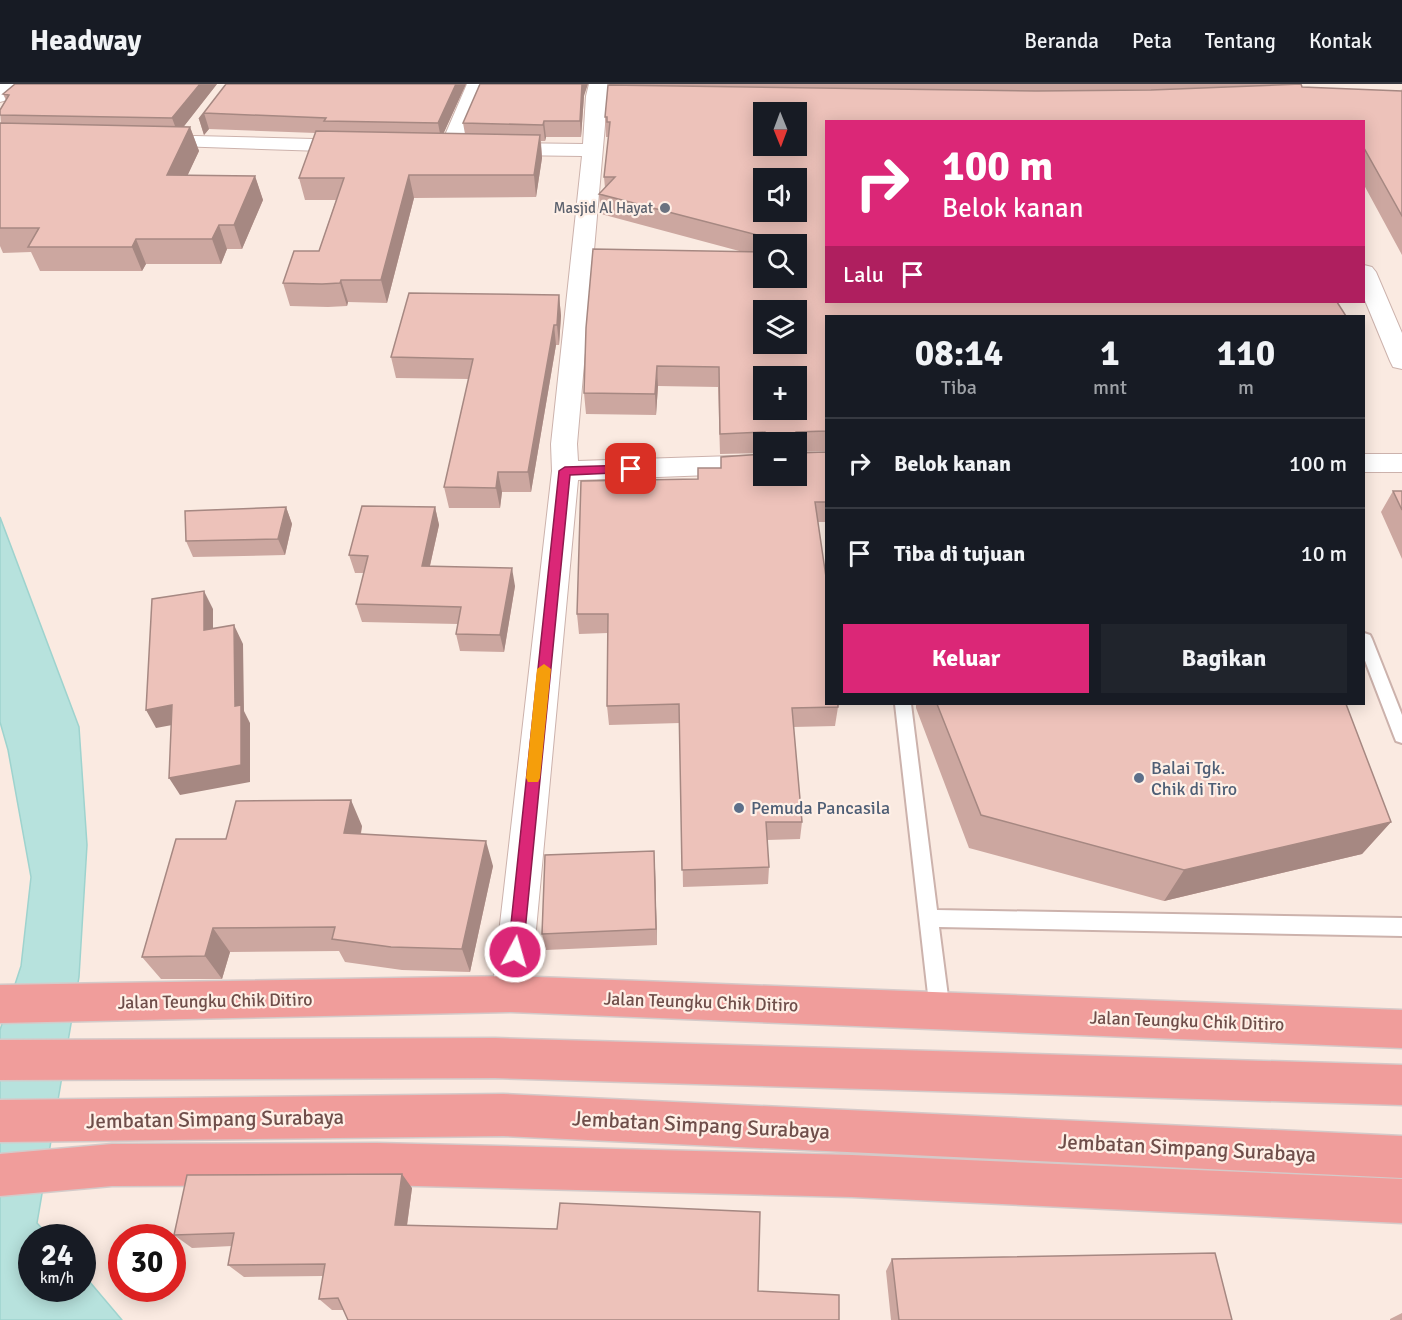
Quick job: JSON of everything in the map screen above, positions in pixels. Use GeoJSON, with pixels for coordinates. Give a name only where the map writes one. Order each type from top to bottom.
{"type":"FeatureCollection","features":[{"type":"Feature","properties":{"kind":"highway","name":"Jalan Teungku Chik Ditiro"},"geometry":{"type":"LineString","coordinates":[[0,1004],[511,994],[939,1006],[1402,1029]]}},
{"type":"Feature","properties":{"kind":"highway"},"geometry":{"type":"LineString","coordinates":[[0,1060],[495,1058],[1402,1085]]}},
{"type":"Feature","properties":{"kind":"highway","name":"Jembatan Simpang Surabaya"},"geometry":{"type":"LineString","coordinates":[[0,1122],[503,1115],[1402,1157]]}},
{"type":"Feature","properties":{"kind":"highway"},"geometry":{"type":"LineString","coordinates":[[0,1175],[112,1165],[377,1164],[852,1176],[1402,1201]]}},
{"type":"Feature","properties":{"kind":"street"},"geometry":{"type":"LineString","coordinates":[[0,96],[7,84]]}},
{"type":"Feature","properties":{"kind":"street"},"geometry":{"type":"LineString","coordinates":[[449,148],[477,84]]}},
{"type":"Feature","properties":{"kind":"street"},"geometry":{"type":"LineString","coordinates":[[511,994],[565,471],[564,444],[598,90],[664,96]]}},
{"type":"Feature","properties":{"kind":"street"},"geometry":{"type":"LineString","coordinates":[[186,141],[199,125]]}},
{"type":"Feature","properties":{"kind":"street"},"geometry":{"type":"LineString","coordinates":[[139,141],[377,147]]}},
{"type":"Feature","properties":{"kind":"street"},"geometry":{"type":"LineString","coordinates":[[425,148],[594,150]]}},
{"type":"Feature","properties":{"kind":"street"},"geometry":{"type":"LineString","coordinates":[[1365,274],[1402,361]]}},
{"type":"Feature","properties":{"kind":"street"},"geometry":{"type":"LineString","coordinates":[[1365,463],[1402,463]]}},
{"type":"Feature","properties":{"kind":"street"},"geometry":{"type":"LineString","coordinates":[[565,471],[753,464]]}},
{"type":"Feature","properties":{"kind":"lane"},"geometry":{"type":"LineString","coordinates":[[1365,642],[1402,736]]}},
{"type":"Feature","properties":{"kind":"lane"},"geometry":{"type":"LineString","coordinates":[[903,705],[939,1006]]}},
{"type":"Feature","properties":{"kind":"lane"},"geometry":{"type":"LineString","coordinates":[[929,918],[1402,927]]}},
{"type":"Feature","properties":{"kind":"water"},"geometry":{"type":"Polygon","coordinates":[[[0,517],[79,727],[87,845],[79,977],[38,1224],[18,1224],[18,1302],[96,1302],[96,1289],[122,1320],[0,1320],[0,1030],[21,966],[31,877],[8,750],[0,722],[0,517]]]}},
{"type":"Feature","properties":{"kind":"building"},"geometry":{"type":"Polygon","coordinates":[[[15,84],[200,84],[172,118],[0,115],[0,110],[9,95],[3,94],[15,84]]]}},
{"type":"Feature","properties":{"kind":"building"},"geometry":{"type":"Polygon","coordinates":[[[226,84],[456,84],[438,123],[324,121],[326,118],[204,113],[199,119],[226,84]]]}},
{"type":"Feature","properties":{"kind":"building"},"geometry":{"type":"Polygon","coordinates":[[[480,84],[582,84],[580,121],[544,121],[543,125],[463,123],[480,84]]]}},
{"type":"Feature","properties":{"kind":"building"},"geometry":{"type":"Polygon","coordinates":[[[1301,84],[1302,87],[1402,91],[1402,216],[1365,150],[1365,120],[825,120],[825,303],[1338,303],[1345,315],[825,315],[825,431],[720,434],[719,367],[657,366],[655,394],[584,393],[586,328],[593,249],[753,252],[753,288],[807,288],[807,234],[753,234],[599,194],[615,177],[604,177],[610,122],[607,122],[607,117],[605,117],[608,85],[1036,91],[1151,90],[1301,84]]]}},
{"type":"Feature","properties":{"kind":"building"},"geometry":{"type":"Polygon","coordinates":[[[0,123],[190,127],[167,175],[255,176],[234,225],[219,225],[212,239],[136,239],[132,247],[28,247],[39,228],[0,228],[0,123]]]}},
{"type":"Feature","properties":{"kind":"building"},"geometry":{"type":"Polygon","coordinates":[[[316,131],[540,135],[534,175],[409,175],[381,280],[341,280],[340,283],[322,284],[283,283],[294,251],[319,251],[344,178],[299,178],[316,131]]]}},
{"type":"Feature","properties":{"kind":"building"},"geometry":{"type":"Polygon","coordinates":[[[409,293],[559,295],[557,325],[554,325],[528,472],[498,472],[496,488],[444,487],[473,359],[391,357],[409,293]]]}},
{"type":"Feature","properties":{"kind":"building"},"geometry":{"type":"Polygon","coordinates":[[[825,452],[825,502],[815,502],[825,570],[825,705],[838,705],[838,707],[792,708],[802,822],[766,822],[769,867],[682,870],[679,704],[607,706],[608,614],[577,614],[581,481],[698,479],[698,468],[721,468],[721,457],[753,455],[753,486],[807,486],[807,453],[825,452]]]}},
{"type":"Feature","properties":{"kind":"building"},"geometry":{"type":"Polygon","coordinates":[[[1393,491],[1402,491],[1402,510],[1393,491]]]}},
{"type":"Feature","properties":{"kind":"building"},"geometry":{"type":"Polygon","coordinates":[[[362,506],[435,507],[422,566],[512,568],[500,635],[456,634],[461,607],[356,604],[368,556],[349,555],[362,506]]]}},
{"type":"Feature","properties":{"kind":"building"},"geometry":{"type":"Polygon","coordinates":[[[286,507],[278,539],[186,541],[185,511],[286,507]]]}},
{"type":"Feature","properties":{"kind":"building"},"geometry":{"type":"Polygon","coordinates":[[[204,591],[204,630],[234,625],[235,706],[241,705],[241,765],[169,778],[172,705],[146,710],[152,599],[204,591]]]}},
{"type":"Feature","properties":{"kind":"building","name":"Balai Tgk. Chik di Tiro"},"geometry":{"type":"Polygon","coordinates":[[[937,705],[1346,705],[1391,822],[1184,870],[981,815],[937,705]]]}},
{"type":"Feature","properties":{"kind":"building"},"geometry":{"type":"Polygon","coordinates":[[[351,800],[344,833],[486,841],[462,949],[391,947],[332,939],[335,927],[213,928],[205,956],[142,957],[176,839],[226,839],[236,801],[351,800]]]}},
{"type":"Feature","properties":{"kind":"building"},"geometry":{"type":"Polygon","coordinates":[[[654,851],[656,929],[542,934],[545,855],[654,851]]]}},
{"type":"Feature","properties":{"kind":"building"},"geometry":{"type":"Polygon","coordinates":[[[402,1174],[395,1225],[557,1229],[560,1203],[760,1212],[758,1291],[839,1295],[839,1320],[348,1320],[338,1298],[319,1299],[325,1264],[228,1265],[234,1233],[186,1235],[186,1224],[176,1224],[187,1175],[402,1174]]]}},
{"type":"Feature","properties":{"kind":"building"},"geometry":{"type":"Polygon","coordinates":[[[1215,1253],[1232,1320],[899,1320],[892,1259],[1215,1253]]]}},
{"type":"Feature","properties":{"kind":"slow traffic"},"geometry":{"type":"LineString","coordinates":[[533,778],[544,669]]}},
{"type":"Feature","properties":{"kind":"place","name":"Masjid Al Hayat"},"geometry":{"type":"Point","coordinates":[665,208]}},
{"type":"Feature","properties":{"kind":"place","name":"Balai Tgk. Chik di Tiro"},"geometry":{"type":"Point","coordinates":[1139,778]}},
{"type":"Feature","properties":{"kind":"place","name":"Pemuda Pancasila"},"geometry":{"type":"Point","coordinates":[739,808]}},
{"type":"Feature","properties":{"kind":"route"},"geometry":{"type":"LineString","coordinates":[[515,952],[565,471],[631,469]]}}]}
